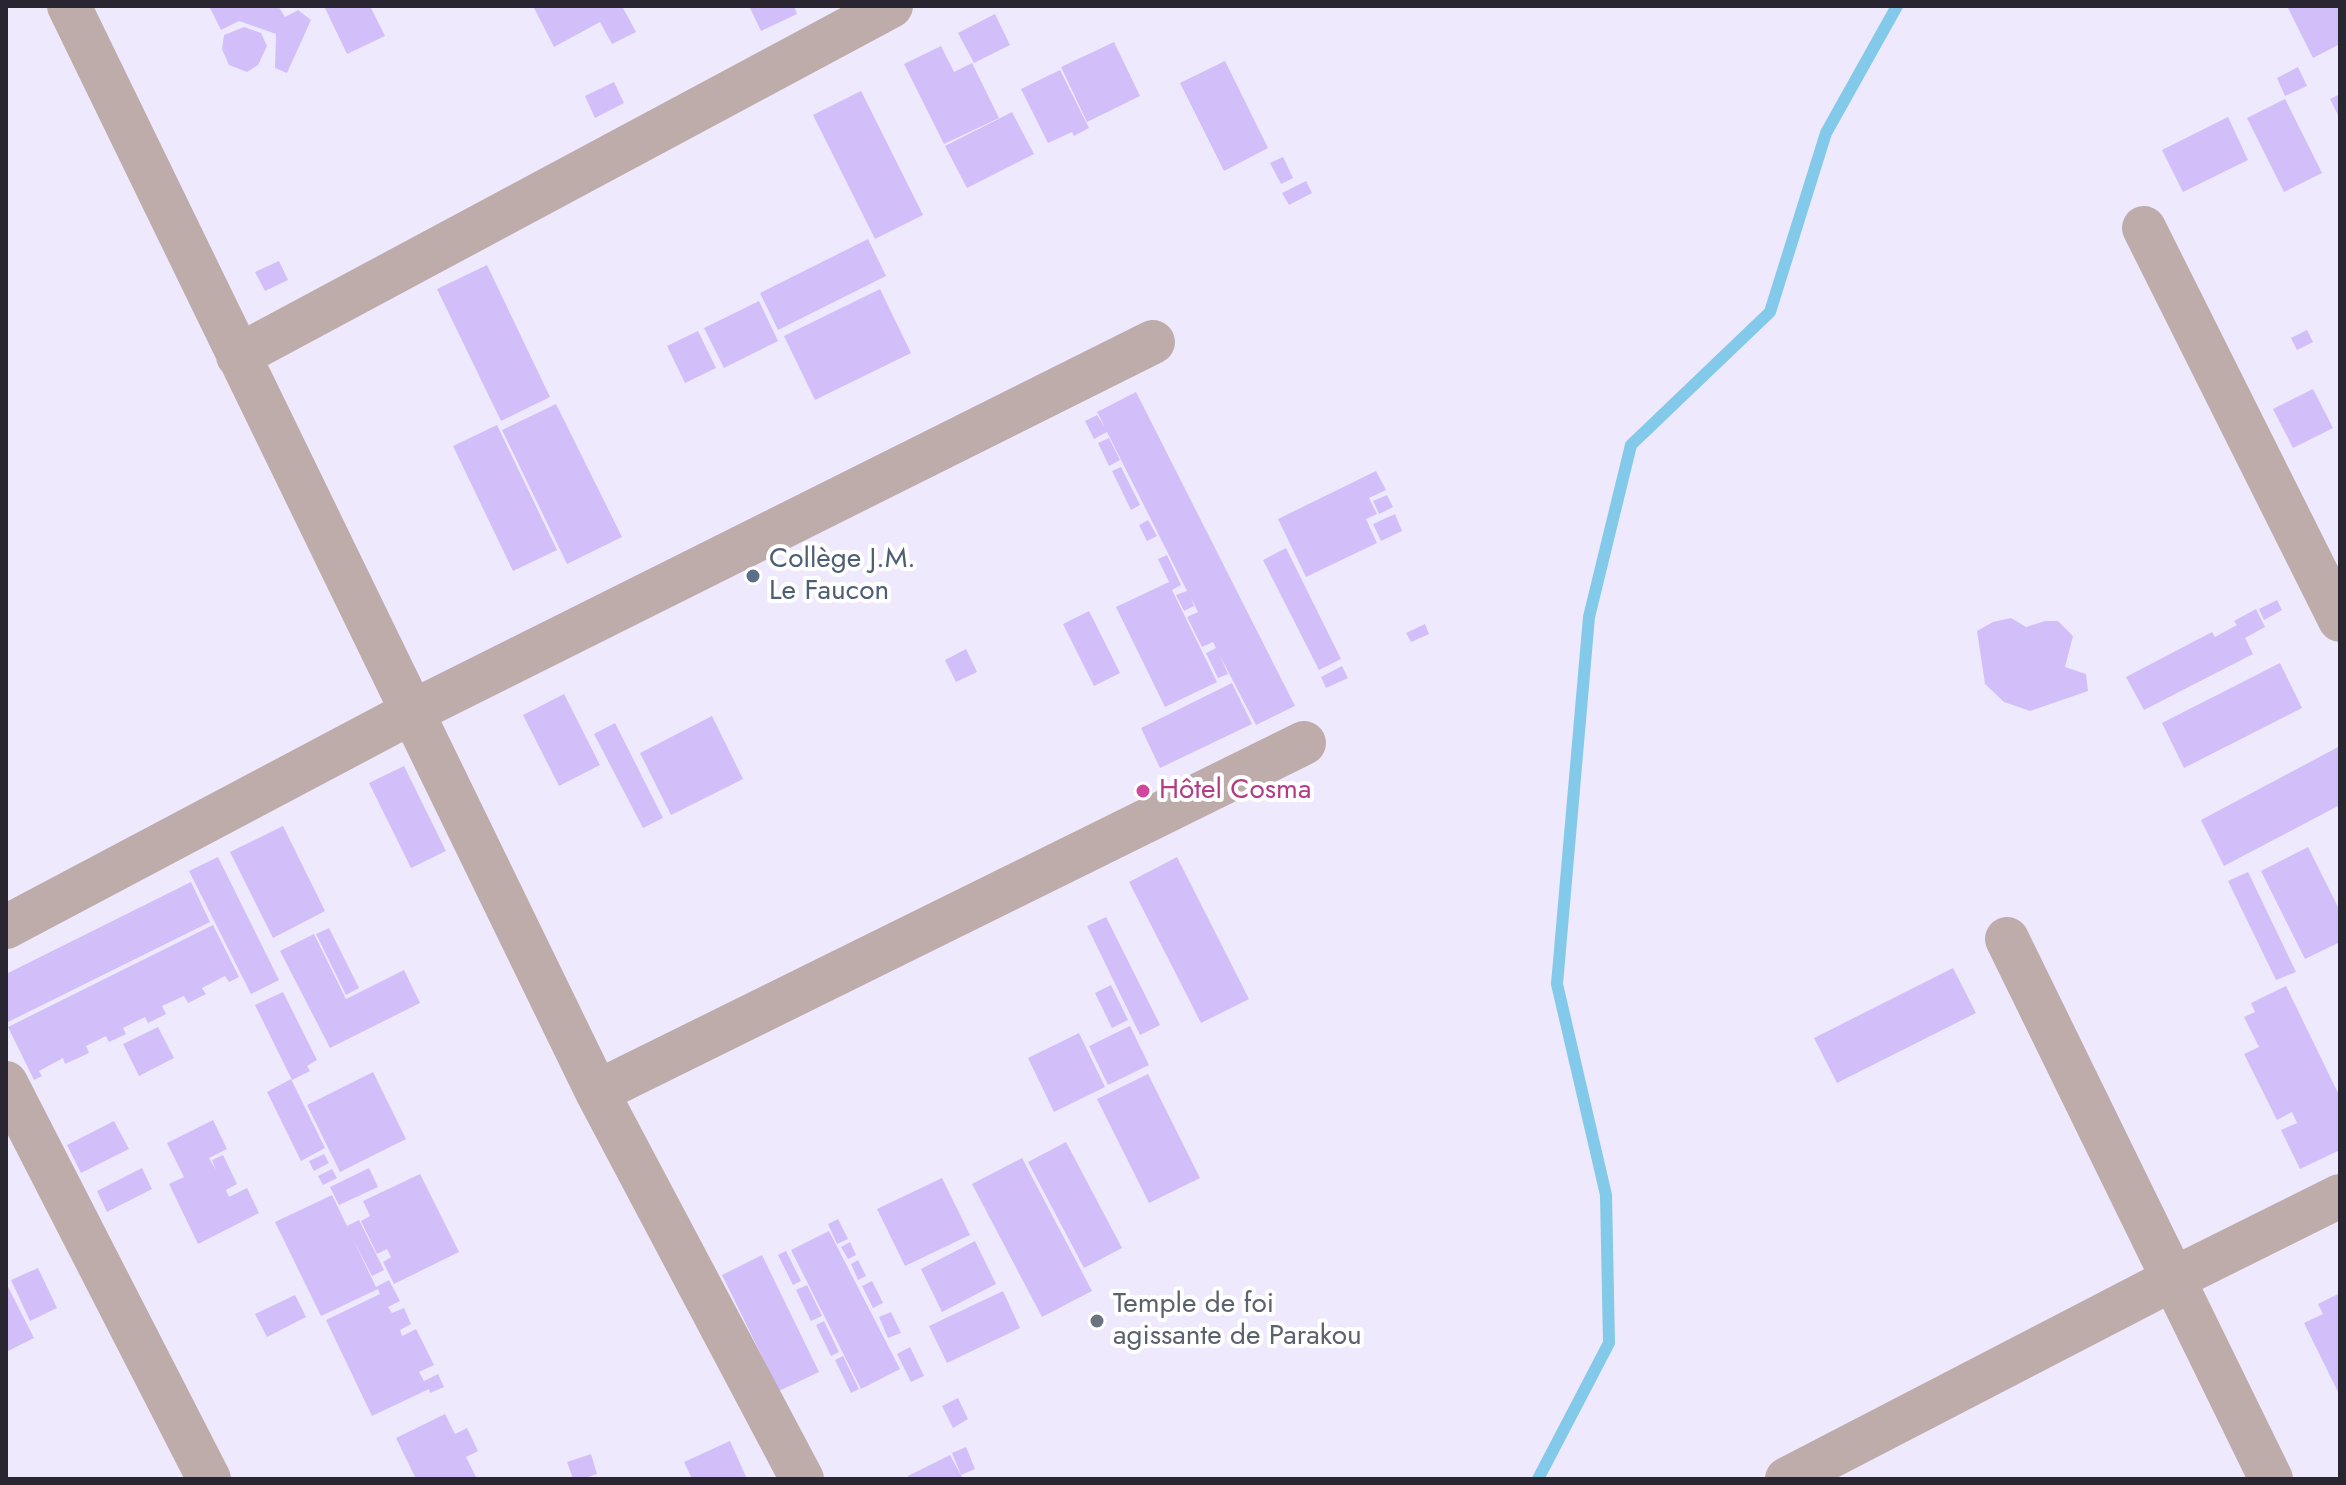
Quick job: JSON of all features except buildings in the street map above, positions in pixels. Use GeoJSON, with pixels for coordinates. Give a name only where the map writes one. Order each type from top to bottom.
{"type":"FeatureCollection","features":[{"type":"Feature","properties":{"kind":"street"},"geometry":{"type":"LineString","coordinates":[[69,6],[597,1092],[802,1479]]}},
{"type":"Feature","properties":{"kind":"street"},"geometry":{"type":"LineString","coordinates":[[238,356],[891,6]]}},
{"type":"Feature","properties":{"kind":"street"},"geometry":{"type":"LineString","coordinates":[[2144,228],[2340,620]]}},
{"type":"Feature","properties":{"kind":"street"},"geometry":{"type":"LineString","coordinates":[[6,927],[412,712],[1153,342]]}},
{"type":"Feature","properties":{"kind":"street"},"geometry":{"type":"LineString","coordinates":[[597,1092],[1304,743]]}},
{"type":"Feature","properties":{"kind":"street"},"geometry":{"type":"LineString","coordinates":[[2007,939],[2271,1479]]}},
{"type":"Feature","properties":{"kind":"street"},"geometry":{"type":"LineString","coordinates":[[6,1083],[209,1479]]}},
{"type":"Feature","properties":{"kind":"street"},"geometry":{"type":"LineString","coordinates":[[1787,1479],[2340,1196]]}},
{"type":"Feature","properties":{"kind":"waterway"},"geometry":{"type":"LineString","coordinates":[[1538,1479],[1609,1343],[1606,1195],[1557,984],[1589,617],[1631,445],[1770,312],[1826,133],[1897,6]]}},
{"type":"Feature","properties":{"kind":"place","name":"Collège J.M. Le Faucon"},"geometry":{"type":"Point","coordinates":[753,576]}},
{"type":"Feature","properties":{"kind":"place","name":"Hôtel Cosma"},"geometry":{"type":"Point","coordinates":[1143,791]}},
{"type":"Feature","properties":{"kind":"place","name":"Temple de foi agissante de Parakou"},"geometry":{"type":"Point","coordinates":[1097,1321]}}]}
